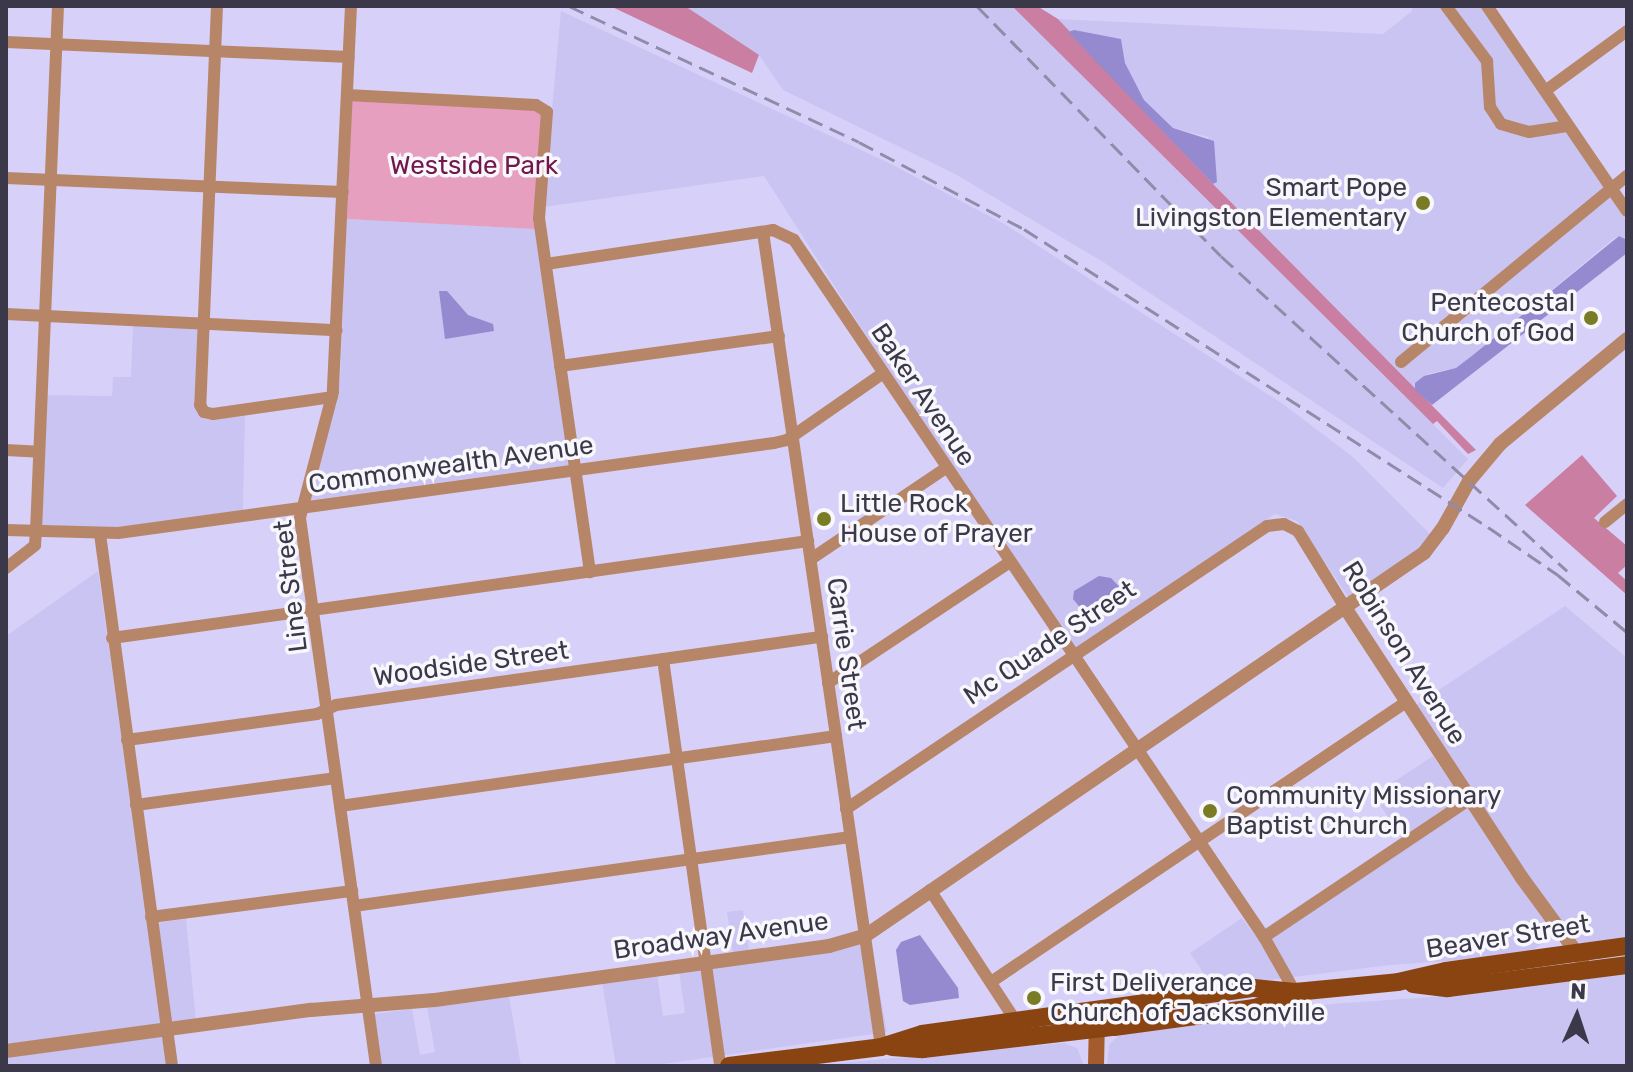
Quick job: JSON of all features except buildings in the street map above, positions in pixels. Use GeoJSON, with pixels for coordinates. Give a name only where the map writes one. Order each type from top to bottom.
{"type":"FeatureCollection","features":[{"type":"Feature","properties":{"kind":"main road","name":"Beaver Street"},"geometry":{"type":"LineString","coordinates":[[960,1037],[1016,1021],[1254,988],[1295,992],[1398,982],[1446,971],[1627,946]]}},
{"type":"Feature","properties":{"kind":"main road","name":"Beaver Street"},"geometry":{"type":"LineString","coordinates":[[1398,982],[1448,988],[1627,965]]}},
{"type":"Feature","properties":{"kind":"main road","name":"Beaver Street"},"geometry":{"type":"LineString","coordinates":[[729,1066],[881,1047],[922,1034],[1028,1038],[1097,1030],[1255,1008],[1295,992]]}},
{"type":"Feature","properties":{"kind":"main road"},"geometry":{"type":"LineString","coordinates":[[1096,1066],[1098,1010]]}},
{"type":"Feature","properties":{"kind":"street"},"geometry":{"type":"LineString","coordinates":[[6,568],[35,545],[58,6]]}},
{"type":"Feature","properties":{"kind":"street"},"geometry":{"type":"LineString","coordinates":[[217,6],[200,405],[204,412],[213,414],[332,397]]}},
{"type":"Feature","properties":{"kind":"street","name":"Line Street"},"geometry":{"type":"LineString","coordinates":[[351,6],[332,397],[300,518],[376,1066]]}},
{"type":"Feature","properties":{"kind":"street"},"geometry":{"type":"LineString","coordinates":[[1446,6],[1487,61],[1490,107],[1498,120],[1518,131],[1562,128]]}},
{"type":"Feature","properties":{"kind":"street"},"geometry":{"type":"LineString","coordinates":[[1489,7],[1545,91],[1562,128],[1627,211]]}},
{"type":"Feature","properties":{"kind":"street"},"geometry":{"type":"LineString","coordinates":[[1545,91],[1627,31]]}},
{"type":"Feature","properties":{"kind":"street"},"geometry":{"type":"LineString","coordinates":[[6,42],[349,57]]}},
{"type":"Feature","properties":{"kind":"street"},"geometry":{"type":"LineString","coordinates":[[347,95],[536,105],[545,109],[548,116],[539,218],[590,572]]}},
{"type":"Feature","properties":{"kind":"street"},"geometry":{"type":"LineString","coordinates":[[1401,362],[1627,176]]}},
{"type":"Feature","properties":{"kind":"street"},"geometry":{"type":"LineString","coordinates":[[6,178],[343,192]]}},
{"type":"Feature","properties":{"kind":"street","name":"Baker Avenue"},"geometry":{"type":"LineString","coordinates":[[763,232],[773,230],[788,234],[807,261],[1264,937],[1295,992]]}},
{"type":"Feature","properties":{"kind":"street"},"geometry":{"type":"LineString","coordinates":[[546,264],[763,232]]}},
{"type":"Feature","properties":{"kind":"street","name":"Carrie Street"},"geometry":{"type":"LineString","coordinates":[[763,232],[881,1047]]}},
{"type":"Feature","properties":{"kind":"street"},"geometry":{"type":"LineString","coordinates":[[6,314],[337,330]]}},
{"type":"Feature","properties":{"kind":"street"},"geometry":{"type":"LineString","coordinates":[[560,366],[779,336]]}},
{"type":"Feature","properties":{"kind":"street"},"geometry":{"type":"LineString","coordinates":[[1346,609],[1424,553],[1443,528],[1469,481],[1500,444],[1627,339]]}},
{"type":"Feature","properties":{"kind":"street","name":"Commonwealth Avenue"},"geometry":{"type":"LineString","coordinates":[[6,530],[100,534],[774,443],[793,436],[882,374]]}},
{"type":"Feature","properties":{"kind":"street"},"geometry":{"type":"LineString","coordinates":[[6,450],[39,452]]}},
{"type":"Feature","properties":{"kind":"street"},"geometry":{"type":"LineString","coordinates":[[811,559],[946,468]]}},
{"type":"Feature","properties":{"kind":"street"},"geometry":{"type":"LineString","coordinates":[[1605,522],[1627,504]]}},
{"type":"Feature","properties":{"kind":"street","name":"Robinson Avenue"},"geometry":{"type":"LineString","coordinates":[[1284,524],[1298,531],[1405,703],[1589,970]]}},
{"type":"Feature","properties":{"kind":"street","name":"Mc Quade Street"},"geometry":{"type":"LineString","coordinates":[[846,809],[1267,526],[1284,524]]}},
{"type":"Feature","properties":{"kind":"street"},"geometry":{"type":"LineString","coordinates":[[100,534],[172,1066]]}},
{"type":"Feature","properties":{"kind":"street"},"geometry":{"type":"LineString","coordinates":[[112,638],[808,541]]}},
{"type":"Feature","properties":{"kind":"street"},"geometry":{"type":"LineString","coordinates":[[828,683],[1010,562]]}},
{"type":"Feature","properties":{"kind":"street","name":"Broadway Avenue"},"geometry":{"type":"LineString","coordinates":[[6,1051],[704,963],[829,946],[865,936],[1346,609]]}},
{"type":"Feature","properties":{"kind":"street","name":"Woodside Street"},"geometry":{"type":"LineString","coordinates":[[127,740],[328,710],[336,705],[822,637]]}},
{"type":"Feature","properties":{"kind":"street"},"geometry":{"type":"LineString","coordinates":[[663,659],[720,1066]]}},
{"type":"Feature","properties":{"kind":"street"},"geometry":{"type":"LineString","coordinates":[[991,982],[1405,703]]}},
{"type":"Feature","properties":{"kind":"street"},"geometry":{"type":"LineString","coordinates":[[340,806],[836,736]]}},
{"type":"Feature","properties":{"kind":"street"},"geometry":{"type":"LineString","coordinates":[[136,805],[336,778]]}},
{"type":"Feature","properties":{"kind":"street"},"geometry":{"type":"LineString","coordinates":[[1264,937],[1470,799]]}},
{"type":"Feature","properties":{"kind":"street"},"geometry":{"type":"LineString","coordinates":[[354,906],[850,837]]}},
{"type":"Feature","properties":{"kind":"street"},"geometry":{"type":"LineString","coordinates":[[930,890],[1028,1038]]}},
{"type":"Feature","properties":{"kind":"street"},"geometry":{"type":"LineString","coordinates":[[151,917],[352,891]]}},
{"type":"Feature","properties":{"kind":"shaded area"},"geometry":{"type":"Polygon","coordinates":[[[610,6],[685,6],[759,55],[752,73],[610,6]]]}},
{"type":"Feature","properties":{"kind":"shaded area"},"geometry":{"type":"Polygon","coordinates":[[[685,6],[1012,6],[1468,459],[1443,488],[1103,262],[955,174],[783,90],[759,55],[685,6]]]}},
{"type":"Feature","properties":{"kind":"shaded area"},"geometry":{"type":"Polygon","coordinates":[[[1012,6],[1037,6],[1058,19],[1213,184],[1476,450],[1468,454],[1437,421],[1433,424],[1012,6]]]}},
{"type":"Feature","properties":{"kind":"shaded area","name":"Smart Pope Livingston Elementary"},"geometry":{"type":"Polygon","coordinates":[[[1412,6],[1482,6],[1627,222],[1627,240],[1619,236],[1613,239],[1456,368],[1431,373],[1415,383],[1415,390],[1213,184],[1217,182],[1208,137],[1173,128],[1144,100],[1125,63],[1121,39],[1068,32],[1058,19],[1383,34],[1412,11],[1412,6]]]}},
{"type":"Feature","properties":{"kind":"shaded area"},"geometry":{"type":"Polygon","coordinates":[[[561,11],[889,163],[1006,225],[1283,404],[1353,457],[1431,535],[1424,546],[1349,598],[1297,521],[1275,514],[1075,648],[950,466],[764,176],[543,207],[561,11]]]}},
{"type":"Feature","properties":{"kind":"shaded area"},"geometry":{"type":"Polygon","coordinates":[[[1074,30],[1121,39],[1125,63],[1144,100],[1173,128],[1214,141],[1217,182],[1213,184],[1068,32],[1074,30]]]}},
{"type":"Feature","properties":{"kind":"shaded area"},"geometry":{"type":"Polygon","coordinates":[[[347,219],[535,229],[569,465],[311,500],[340,381],[347,219]]]}},
{"type":"Feature","properties":{"kind":"shaded area"},"geometry":{"type":"Polygon","coordinates":[[[1619,236],[1627,240],[1627,253],[1432,405],[1415,390],[1415,383],[1424,376],[1456,368],[1619,236]]]}},
{"type":"Feature","properties":{"kind":"shaded area"},"geometry":{"type":"Polygon","coordinates":[[[439,291],[447,291],[468,315],[493,324],[494,331],[445,339],[439,291]]]}},
{"type":"Feature","properties":{"kind":"shaded area"},"geometry":{"type":"Polygon","coordinates":[[[133,325],[198,327],[196,402],[209,419],[245,416],[243,510],[111,528],[42,525],[47,395],[112,396],[113,377],[131,377],[133,325]]]}},
{"type":"Feature","properties":{"kind":"shaded area"},"geometry":{"type":"Polygon","coordinates":[[[1582,455],[1617,496],[1594,518],[1627,546],[1627,565],[1618,573],[1627,581],[1627,595],[1525,505],[1582,455]]]}},
{"type":"Feature","properties":{"kind":"shaded area"},"geometry":{"type":"Polygon","coordinates":[[[98,571],[148,924],[186,919],[196,1021],[6,1046],[6,636],[98,571]]]}},
{"type":"Feature","properties":{"kind":"shaded area"},"geometry":{"type":"Polygon","coordinates":[[[1099,576],[1111,578],[1125,593],[1087,616],[1073,599],[1074,591],[1099,576]]]}},
{"type":"Feature","properties":{"kind":"shaded area"},"geometry":{"type":"Polygon","coordinates":[[[1565,606],[1627,658],[1627,937],[1583,943],[1576,941],[1553,914],[1413,707],[1565,606]]]}},
{"type":"Feature","properties":{"kind":"shaded area"},"geometry":{"type":"Polygon","coordinates":[[[1433,756],[1548,926],[1550,939],[1534,949],[1476,959],[1390,965],[1213,987],[1190,953],[1242,918],[1255,935],[1401,838],[1374,795],[1433,756]]]}},
{"type":"Feature","properties":{"kind":"shaded area"},"geometry":{"type":"Polygon","coordinates":[[[743,910],[749,951],[733,953],[727,912],[743,910]]]}},
{"type":"Feature","properties":{"kind":"shaded area"},"geometry":{"type":"Polygon","coordinates":[[[920,935],[958,988],[959,998],[910,1005],[903,1001],[896,950],[901,942],[920,935]]]}},
{"type":"Feature","properties":{"kind":"shaded area"},"geometry":{"type":"Polygon","coordinates":[[[870,938],[887,1032],[649,1066],[616,1066],[602,982],[657,975],[663,1016],[685,1013],[679,972],[870,938]]]}},
{"type":"Feature","properties":{"kind":"shaded area"},"geometry":{"type":"Polygon","coordinates":[[[1627,973],[1627,1066],[1107,1066],[1109,1045],[1121,1033],[1331,1004],[1459,995],[1627,973]]]}},
{"type":"Feature","properties":{"kind":"shaded area"},"geometry":{"type":"Polygon","coordinates":[[[509,996],[521,1066],[382,1066],[374,1014],[412,1009],[420,1055],[435,1052],[427,1007],[509,996]]]}},
{"type":"Feature","properties":{"kind":"shaded area"},"geometry":{"type":"Polygon","coordinates":[[[173,1035],[178,1066],[6,1066],[6,1057],[173,1035]]]}},
{"type":"Feature","properties":{"kind":"shaded area"},"geometry":{"type":"Polygon","coordinates":[[[1064,1043],[1077,1048],[1084,1066],[807,1066],[1064,1043]]]}},
{"type":"Feature","properties":{"kind":"green space","name":"Westside Park"},"geometry":{"type":"Polygon","coordinates":[[[352,100],[552,111],[535,229],[347,219],[352,100]]]}},
{"type":"Feature","properties":{"kind":"railway"},"geometry":{"type":"LineString","coordinates":[[569,6],[859,142],[1024,229],[1488,527],[1558,575],[1627,632]]}},
{"type":"Feature","properties":{"kind":"railway"},"geometry":{"type":"LineString","coordinates":[[977,6],[1221,256],[1567,571]]}},
{"type":"Feature","properties":{"kind":"place","name":"Smart Pope Livingston Elementary"},"geometry":{"type":"Point","coordinates":[1423,203]}},
{"type":"Feature","properties":{"kind":"place","name":"Pentecostal Church of God"},"geometry":{"type":"Point","coordinates":[1591,318]}},
{"type":"Feature","properties":{"kind":"place","name":"Little Rock House of Prayer"},"geometry":{"type":"Point","coordinates":[824,519]}},
{"type":"Feature","properties":{"kind":"place","name":"Community Missionary Baptist Church"},"geometry":{"type":"Point","coordinates":[1210,811]}},
{"type":"Feature","properties":{"kind":"place","name":"First Deliverance Church of Jacksonville"},"geometry":{"type":"Point","coordinates":[1034,998]}}]}
